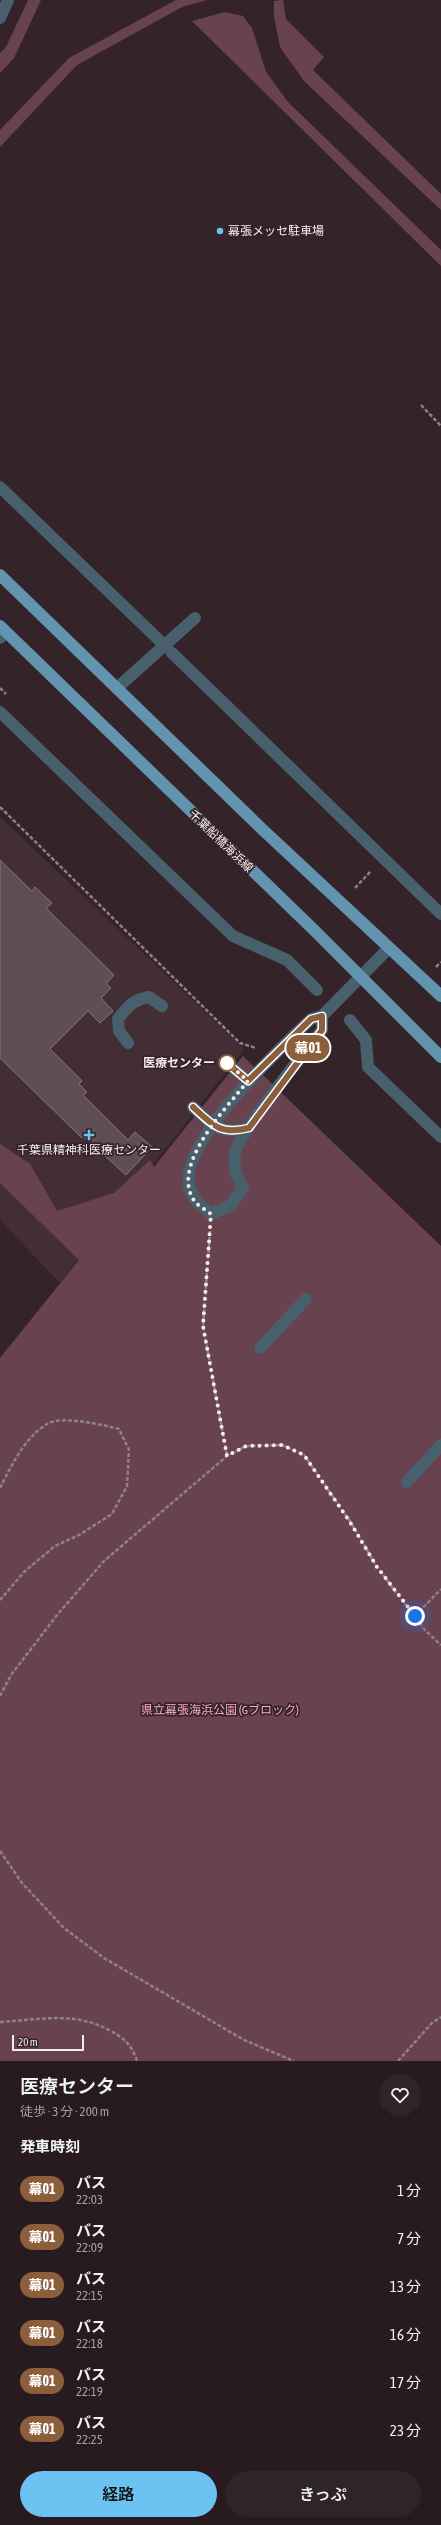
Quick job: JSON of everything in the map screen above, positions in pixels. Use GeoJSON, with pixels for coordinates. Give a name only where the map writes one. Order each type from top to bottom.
{"type":"FeatureCollection","features":[{"type":"Feature","properties":{"kind":"main road"},"geometry":{"type":"LineString","coordinates":[[0,575],[441,996]]}},
{"type":"Feature","properties":{"kind":"main road","name":"千葉船橋海浜線"},"geometry":{"type":"LineString","coordinates":[[2,632],[361,976],[441,1057]]}},
{"type":"Feature","properties":{"kind":"street"},"geometry":{"type":"LineString","coordinates":[[0,18],[8,0]]}},
{"type":"Feature","properties":{"kind":"street"},"geometry":{"type":"LineString","coordinates":[[0,487],[159,640]]}},
{"type":"Feature","properties":{"kind":"street"},"geometry":{"type":"LineString","coordinates":[[117,688],[195,618]]}},
{"type":"Feature","properties":{"kind":"street"},"geometry":{"type":"LineString","coordinates":[[171,652],[441,914]]}},
{"type":"Feature","properties":{"kind":"street"},"geometry":{"type":"LineString","coordinates":[[0,712],[233,936],[287,960],[317,990]]}},
{"type":"Feature","properties":{"kind":"street"},"geometry":{"type":"LineString","coordinates":[[322,1016],[322,1030],[249,1128],[235,1152],[234,1174],[243,1188],[230,1206],[211,1214],[196,1202],[189,1187],[189,1172],[194,1154],[212,1125],[248,1081],[311,1019],[322,1016],[389,948]]}},
{"type":"Feature","properties":{"kind":"street"},"geometry":{"type":"LineString","coordinates":[[128,1043],[119,1031],[118,1019],[125,1010],[136,999],[149,997],[162,1006]]}},
{"type":"Feature","properties":{"kind":"street"},"geometry":{"type":"LineString","coordinates":[[350,1020],[366,1040],[368,1066],[441,1137]]}},
{"type":"Feature","properties":{"kind":"street"},"geometry":{"type":"LineString","coordinates":[[227,1063],[248,1081]]}},
{"type":"Feature","properties":{"kind":"street"},"geometry":{"type":"LineString","coordinates":[[193,1107],[212,1125],[232,1132],[249,1128]]}},
{"type":"Feature","properties":{"kind":"street"},"geometry":{"type":"LineString","coordinates":[[260,1348],[306,1299]]}},
{"type":"Feature","properties":{"kind":"street"},"geometry":{"type":"LineString","coordinates":[[407,1482],[441,1445]]}},
{"type":"Feature","properties":{"kind":"path"},"geometry":{"type":"LineString","coordinates":[[421,405],[441,426]]}},
{"type":"Feature","properties":{"kind":"path"},"geometry":{"type":"LineString","coordinates":[[0,807],[240,1043],[257,1048],[262,1043]]}},
{"type":"Feature","properties":{"kind":"path"},"geometry":{"type":"LineString","coordinates":[[354,888],[372,869]]}},
{"type":"Feature","properties":{"kind":"path"},"geometry":{"type":"LineString","coordinates":[[436,968],[441,962]]}},
{"type":"Feature","properties":{"kind":"path"},"geometry":{"type":"LineString","coordinates":[[211,1214],[203,1326],[227,1456]]}},
{"type":"Feature","properties":{"kind":"path"},"geometry":{"type":"LineString","coordinates":[[0,1488],[30,1438],[48,1422],[85,1420],[120,1429],[129,1450],[127,1486],[112,1514],[80,1535],[55,1546],[24,1572],[0,1600]]}},
{"type":"Feature","properties":{"kind":"path"},"geometry":{"type":"LineString","coordinates":[[0,1696],[11,1675],[53,1621],[104,1561],[227,1456],[246,1446],[282,1445],[304,1455],[350,1522],[377,1567],[415,1616],[441,1645]]}},
{"type":"Feature","properties":{"kind":"path"},"geometry":{"type":"LineString","coordinates":[[415,1616],[441,1589]]}},
{"type":"Feature","properties":{"kind":"path"},"geometry":{"type":"LineString","coordinates":[[0,1851],[22,1883],[64,1928],[104,1958],[244,2040],[294,2061]]}},
{"type":"Feature","properties":{"kind":"path"},"geometry":{"type":"LineString","coordinates":[[0,2022],[50,2017],[78,2018],[96,2023],[122,2037],[134,2050],[137,2061]]}},
{"type":"Feature","properties":{"kind":"path"},"geometry":{"type":"LineString","coordinates":[[398,2061],[432,2023],[441,2017]]}},
{"type":"Feature","properties":{"kind":"shaded area","name":"千葉県精神科医療センター"},"geometry":{"type":"Polygon","coordinates":[[[0,817],[244,1049],[60,1283],[0,1220],[0,817]]]}},
{"type":"Feature","properties":{"kind":"green space"},"geometry":{"type":"Polygon","coordinates":[[[28,0],[41,0],[14,58],[0,73],[0,53],[6,47],[28,0]]]}},
{"type":"Feature","properties":{"kind":"green space"},"geometry":{"type":"Polygon","coordinates":[[[176,0],[207,0],[182,7],[77,65],[0,147],[0,130],[69,58],[176,0]]]}},
{"type":"Feature","properties":{"kind":"green space"},"geometry":{"type":"Polygon","coordinates":[[[283,0],[286,19],[324,57],[313,70],[441,194],[441,210],[304,81],[280,47],[274,17],[274,1],[283,0]]]}},
{"type":"Feature","properties":{"kind":"green space"},"geometry":{"type":"Polygon","coordinates":[[[225,12],[243,16],[252,28],[266,72],[288,102],[441,250],[441,266],[192,21],[225,12]]]}},
{"type":"Feature","properties":{"kind":"green space","name":"県立幕張海浜公園 (Gブロック)"},"geometry":{"type":"Polygon","coordinates":[[[243,1056],[441,1246],[441,2061],[0,2061],[0,1358],[79,1260],[0,1183],[0,1144],[30,1164],[57,1211],[114,1193],[150,1160],[154,1167],[243,1056]]]}},
{"type":"Feature","properties":{"kind":"building"},"geometry":{"type":"Polygon","coordinates":[[[0,860],[32,891],[35,887],[52,903],[46,908],[114,975],[106,984],[111,988],[101,998],[113,1011],[100,1023],[88,1011],[50,1049],[82,1081],[79,1084],[87,1092],[83,1095],[128,1140],[135,1132],[152,1147],[126,1175],[84,1137],[82,1138],[0,1058],[0,860]]]}},
{"type":"Feature","properties":{"kind":"bus line","name":"幕01"},"geometry":{"type":"LineString","coordinates":[[193,1107],[212,1125],[232,1132],[249,1128],[322,1030],[322,1016],[311,1019],[248,1081],[227,1063]]}},
{"type":"Feature","properties":{"kind":"place","name":"幕張メッセ駐車場"},"geometry":{"type":"Point","coordinates":[220,231]}},
{"type":"Feature","properties":{"kind":"place","name":"医療センター"},"geometry":{"type":"Point","coordinates":[227,1063]}},
{"type":"Feature","properties":{"kind":"place","name":"千葉県精神科医療センター"},"geometry":{"type":"Point","coordinates":[89,1135]}},
{"type":"Feature","properties":{"kind":"route"},"geometry":{"type":"LineString","coordinates":[[227,1063],[248,1081],[212,1125],[194,1154],[189,1172],[189,1187],[196,1202],[211,1214],[203,1326],[227,1456],[246,1446],[282,1445],[304,1455],[350,1522],[377,1567],[415,1616]]}}]}
